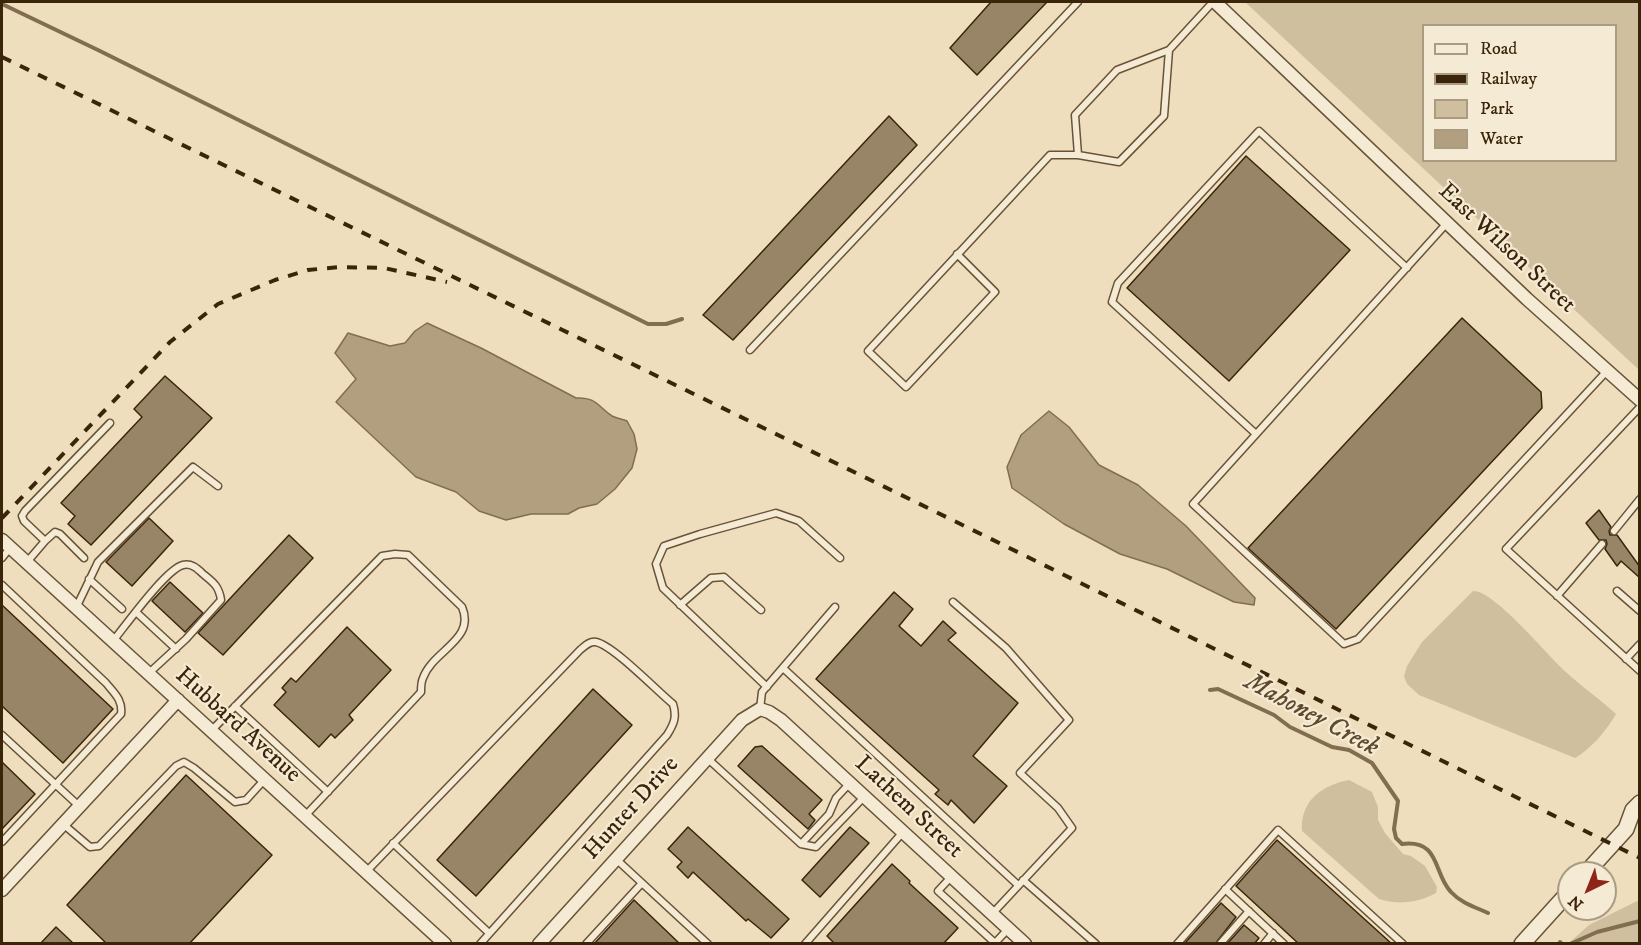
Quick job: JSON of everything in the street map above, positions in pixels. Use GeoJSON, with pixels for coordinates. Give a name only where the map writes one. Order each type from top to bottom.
{"type":"FeatureCollection","features":[{"type":"Feature","properties":{"kind":"street","name":"East Wilson Street"},"geometry":{"type":"LineString","coordinates":[[1214,2],[1606,372],[1640,400]]}},
{"type":"Feature","properties":{"kind":"street","name":"Hubbard Avenue"},"geometry":{"type":"LineString","coordinates":[[4,549],[26,563],[445,944]]}},
{"type":"Feature","properties":{"kind":"street"},"geometry":{"type":"LineString","coordinates":[[2,888],[178,700]]}},
{"type":"Feature","properties":{"kind":"street","name":"Hunter Drive"},"geometry":{"type":"LineString","coordinates":[[539,944],[742,720],[760,709]]}},
{"type":"Feature","properties":{"kind":"street","name":"Lathem Street"},"geometry":{"type":"LineString","coordinates":[[760,709],[781,720],[1024,944]]}},
{"type":"Feature","properties":{"kind":"street"},"geometry":{"type":"LineString","coordinates":[[1598,861],[1633,826],[1633,810],[1640,803]]}},
{"type":"Feature","properties":{"kind":"street"},"geometry":{"type":"LineString","coordinates":[[1522,944],[1557,905]]}},
{"type":"Feature","properties":{"kind":"lane"},"geometry":{"type":"LineString","coordinates":[[750,350],[1078,2]]}},
{"type":"Feature","properties":{"kind":"lane"},"geometry":{"type":"LineString","coordinates":[[1078,155],[1074,115],[1117,70],[1169,50],[1214,2]]}},
{"type":"Feature","properties":{"kind":"lane"},"geometry":{"type":"LineString","coordinates":[[957,254],[995,292],[906,387],[868,351],[957,254],[1050,154],[1078,155],[1119,162],[1164,116],[1169,50]]}},
{"type":"Feature","properties":{"kind":"lane"},"geometry":{"type":"LineString","coordinates":[[1256,434],[1112,302],[1118,283],[1259,130],[1407,268]]}},
{"type":"Feature","properties":{"kind":"lane"},"geometry":{"type":"LineString","coordinates":[[1447,223],[1192,504],[1344,644],[1358,639],[1606,372]]}},
{"type":"Feature","properties":{"kind":"lane"},"geometry":{"type":"LineString","coordinates":[[1640,407],[1506,549],[1640,671]]}},
{"type":"Feature","properties":{"kind":"lane"},"geometry":{"type":"LineString","coordinates":[[45,541],[24,521],[22,516],[110,423]]}},
{"type":"Feature","properties":{"kind":"lane"},"geometry":{"type":"LineString","coordinates":[[76,608],[98,562],[193,467],[218,486]]}},
{"type":"Feature","properties":{"kind":"lane"},"geometry":{"type":"LineString","coordinates":[[1614,531],[1640,499]]}},
{"type":"Feature","properties":{"kind":"lane"},"geometry":{"type":"LineString","coordinates":[[767,687],[663,588],[656,564],[664,546],[776,513],[799,521],[840,558]]}},
{"type":"Feature","properties":{"kind":"lane"},"geometry":{"type":"LineString","coordinates":[[26,563],[55,532],[60,534],[84,558]]}},
{"type":"Feature","properties":{"kind":"lane"},"geometry":{"type":"LineString","coordinates":[[1557,596],[1602,544]]}},
{"type":"Feature","properties":{"kind":"lane"},"geometry":{"type":"LineString","coordinates":[[211,731],[382,556],[408,555],[462,607],[466,618],[463,631],[430,666],[423,678],[421,692],[305,816]]}},
{"type":"Feature","properties":{"kind":"lane"},"geometry":{"type":"LineString","coordinates":[[113,641],[167,575],[179,566],[185,564],[195,566],[219,588],[221,600],[219,603],[176,649],[148,674]]}},
{"type":"Feature","properties":{"kind":"lane"},"geometry":{"type":"LineString","coordinates":[[680,605],[711,578],[724,577],[762,610]]}},
{"type":"Feature","properties":{"kind":"lane"},"geometry":{"type":"LineString","coordinates":[[89,579],[122,609]]}},
{"type":"Feature","properties":{"kind":"lane"},"geometry":{"type":"LineString","coordinates":[[2,585],[119,699],[121,714],[2,842]]}},
{"type":"Feature","properties":{"kind":"lane"},"geometry":{"type":"LineString","coordinates":[[1617,591],[1640,611]]}},
{"type":"Feature","properties":{"kind":"lane"},"geometry":{"type":"LineString","coordinates":[[953,602],[1006,648],[1069,720],[1020,773],[1058,808],[1072,828],[992,914]]}},
{"type":"Feature","properties":{"kind":"lane"},"geometry":{"type":"LineString","coordinates":[[760,709],[762,692],[835,608]]}},
{"type":"Feature","properties":{"kind":"lane"},"geometry":{"type":"LineString","coordinates":[[136,612],[176,649]]}},
{"type":"Feature","properties":{"kind":"lane"},"geometry":{"type":"LineString","coordinates":[[366,872],[588,643],[596,642],[610,649],[673,704],[676,714],[674,723],[667,735],[480,944]]}},
{"type":"Feature","properties":{"kind":"lane"},"geometry":{"type":"LineString","coordinates":[[1626,659],[1640,644]]}},
{"type":"Feature","properties":{"kind":"lane"},"geometry":{"type":"LineString","coordinates":[[783,668],[1020,882],[1096,944]]}},
{"type":"Feature","properties":{"kind":"lane"},"geometry":{"type":"LineString","coordinates":[[235,706],[328,792]]}},
{"type":"Feature","properties":{"kind":"lane"},"geometry":{"type":"LineString","coordinates":[[2,735],[79,806]]}},
{"type":"Feature","properties":{"kind":"lane"},"geometry":{"type":"LineString","coordinates":[[707,758],[801,844],[816,847],[865,796]]}},
{"type":"Feature","properties":{"kind":"lane"},"geometry":{"type":"LineString","coordinates":[[63,824],[90,847],[99,846],[176,766],[184,762],[235,802],[246,800],[265,779]]}},
{"type":"Feature","properties":{"kind":"lane"},"geometry":{"type":"LineString","coordinates":[[801,844],[829,814],[836,798],[850,783]]}},
{"type":"Feature","properties":{"kind":"lane"},"geometry":{"type":"LineString","coordinates":[[1176,944],[1278,830],[1403,944]]}},
{"type":"Feature","properties":{"kind":"lane"},"geometry":{"type":"LineString","coordinates":[[805,944],[903,832]]}},
{"type":"Feature","properties":{"kind":"lane"},"geometry":{"type":"LineString","coordinates":[[393,843],[489,933]]}},
{"type":"Feature","properties":{"kind":"lane"},"geometry":{"type":"LineString","coordinates":[[615,858],[708,944]]}},
{"type":"Feature","properties":{"kind":"lane"},"geometry":{"type":"LineString","coordinates":[[951,876],[938,891],[995,943],[1008,928]]}},
{"type":"Feature","properties":{"kind":"lane"},"geometry":{"type":"LineString","coordinates":[[586,944],[642,883]]}},
{"type":"Feature","properties":{"kind":"lane"},"geometry":{"type":"LineString","coordinates":[[1225,890],[1284,944]]}},
{"type":"Feature","properties":{"kind":"lane"},"geometry":{"type":"LineString","coordinates":[[1220,944],[1249,911]]}},
{"type":"Feature","properties":{"kind":"lane"},"geometry":{"type":"LineString","coordinates":[[1264,944],[1273,933]]}},
{"type":"Feature","properties":{"kind":"green space"},"geometry":{"type":"Polygon","coordinates":[[[1245,2],[1639,2],[1639,370],[1245,2]]]}},
{"type":"Feature","properties":{"kind":"green space"},"geometry":{"type":"Polygon","coordinates":[[[1473,591],[1494,601],[1507,612],[1566,672],[1616,714],[1598,739],[1575,758],[1419,695],[1407,684],[1404,676],[1407,666],[1422,642],[1473,591]]]}},
{"type":"Feature","properties":{"kind":"green space"},"geometry":{"type":"Polygon","coordinates":[[[1349,780],[1372,792],[1378,807],[1378,820],[1385,833],[1403,854],[1411,856],[1425,866],[1437,887],[1436,893],[1408,902],[1379,899],[1302,831],[1305,811],[1315,796],[1330,786],[1349,780]]]}},
{"type":"Feature","properties":{"kind":"green space"},"geometry":{"type":"Polygon","coordinates":[[[1639,902],[1639,943],[1569,943],[1597,921],[1617,921],[1617,911],[1639,902]]]}},
{"type":"Feature","properties":{"kind":"water"},"geometry":{"type":"Polygon","coordinates":[[[427,323],[481,348],[576,398],[589,399],[612,416],[627,421],[634,434],[637,449],[632,468],[615,489],[597,504],[579,508],[568,514],[531,514],[506,520],[479,511],[456,492],[416,477],[336,402],[356,379],[335,353],[348,333],[390,346],[405,343],[415,331],[427,323]]]}},
{"type":"Feature","properties":{"kind":"water"},"geometry":{"type":"Polygon","coordinates":[[[1049,411],[1069,427],[1099,465],[1138,485],[1186,526],[1255,598],[1254,605],[1234,602],[1167,569],[1120,554],[1064,524],[1012,488],[1007,467],[1021,435],[1049,411]]]}},
{"type":"Feature","properties":{"kind":"building"},"geometry":{"type":"Polygon","coordinates":[[[991,2],[1047,2],[977,75],[950,48],[991,2]]]}},
{"type":"Feature","properties":{"kind":"building"},"geometry":{"type":"Polygon","coordinates":[[[889,116],[917,145],[733,340],[703,315],[889,116]]]}},
{"type":"Feature","properties":{"kind":"building"},"geometry":{"type":"Polygon","coordinates":[[[1246,156],[1350,250],[1229,381],[1127,288],[1246,156]]]}},
{"type":"Feature","properties":{"kind":"building"},"geometry":{"type":"Polygon","coordinates":[[[1462,318],[1541,392],[1542,408],[1336,629],[1248,548],[1462,318]]]}},
{"type":"Feature","properties":{"kind":"building"},"geometry":{"type":"Polygon","coordinates":[[[165,376],[212,418],[91,545],[68,524],[75,516],[61,503],[142,417],[134,409],[165,376]]]}},
{"type":"Feature","properties":{"kind":"building"},"geometry":{"type":"Polygon","coordinates":[[[1599,510],[1611,527],[1610,535],[1617,535],[1640,567],[1640,578],[1621,561],[1617,566],[1605,549],[1606,540],[1599,540],[1586,523],[1599,510]]]}},
{"type":"Feature","properties":{"kind":"building"},"geometry":{"type":"Polygon","coordinates":[[[149,518],[173,541],[132,586],[106,562],[149,518]]]}},
{"type":"Feature","properties":{"kind":"building"},"geometry":{"type":"Polygon","coordinates":[[[289,535],[313,558],[223,655],[198,633],[289,535]]]}},
{"type":"Feature","properties":{"kind":"building"},"geometry":{"type":"Polygon","coordinates":[[[170,582],[203,613],[185,632],[152,601],[170,582]]]}},
{"type":"Feature","properties":{"kind":"building"},"geometry":{"type":"Polygon","coordinates":[[[894,592],[913,609],[899,626],[921,646],[943,621],[956,633],[948,640],[1018,703],[973,756],[1007,786],[974,823],[951,800],[948,805],[935,794],[939,790],[816,679],[894,592]]]}},
{"type":"Feature","properties":{"kind":"building"},"geometry":{"type":"Polygon","coordinates":[[[2,605],[113,709],[63,763],[2,706],[2,605]]]}},
{"type":"Feature","properties":{"kind":"building"},"geometry":{"type":"Polygon","coordinates":[[[347,627],[391,670],[349,715],[353,720],[335,738],[331,734],[319,747],[274,705],[286,692],[282,688],[291,678],[296,682],[347,627]]]}},
{"type":"Feature","properties":{"kind":"building"},"geometry":{"type":"Polygon","coordinates":[[[593,689],[632,725],[476,896],[437,860],[593,689]]]}},
{"type":"Feature","properties":{"kind":"building"},"geometry":{"type":"Polygon","coordinates":[[[762,746],[822,800],[809,814],[815,820],[808,829],[738,766],[755,747],[762,746]]]}},
{"type":"Feature","properties":{"kind":"building"},"geometry":{"type":"Polygon","coordinates":[[[2,762],[35,794],[2,829],[2,762]]]}},
{"type":"Feature","properties":{"kind":"building"},"geometry":{"type":"Polygon","coordinates":[[[186,775],[272,855],[189,944],[107,944],[67,905],[186,775]]]}},
{"type":"Feature","properties":{"kind":"building"},"geometry":{"type":"Polygon","coordinates":[[[688,827],[789,919],[771,938],[748,919],[746,921],[693,872],[688,878],[677,867],[682,862],[668,849],[688,827]]]}},
{"type":"Feature","properties":{"kind":"building"},"geometry":{"type":"Polygon","coordinates":[[[850,827],[869,843],[820,897],[802,880],[850,827]]]}},
{"type":"Feature","properties":{"kind":"building"},"geometry":{"type":"Polygon","coordinates":[[[1277,840],[1392,944],[1299,944],[1236,886],[1277,840]]]}},
{"type":"Feature","properties":{"kind":"building"},"geometry":{"type":"Polygon","coordinates":[[[892,864],[910,881],[909,883],[958,928],[943,944],[835,944],[827,936],[892,864]]]}},
{"type":"Feature","properties":{"kind":"building"},"geometry":{"type":"Polygon","coordinates":[[[634,900],[680,944],[594,944],[634,900]]]}},
{"type":"Feature","properties":{"kind":"building"},"geometry":{"type":"Polygon","coordinates":[[[1221,903],[1236,917],[1215,944],[1184,944],[1221,903]]]}},
{"type":"Feature","properties":{"kind":"building"},"geometry":{"type":"Polygon","coordinates":[[[1244,925],[1259,938],[1254,944],[1227,944],[1244,925]]]}},
{"type":"Feature","properties":{"kind":"building"},"geometry":{"type":"Polygon","coordinates":[[[56,927],[74,944],[40,944],[56,927]]]}},
{"type":"Feature","properties":{"kind":"waterway"},"geometry":{"type":"LineString","coordinates":[[2,4],[648,324],[666,324],[682,319]]}},
{"type":"Feature","properties":{"kind":"waterway","name":"Mahoney Creek"},"geometry":{"type":"LineString","coordinates":[[1210,690],[1218,689],[1274,715],[1290,727],[1332,747],[1349,750],[1372,763],[1398,801],[1394,829],[1396,838],[1402,844],[1424,847],[1430,852],[1445,885],[1451,892],[1464,902],[1488,913]]}},
{"type":"Feature","properties":{"kind":"waterway","name":"Mahoney Creek"},"geometry":{"type":"LineString","coordinates":[[1570,944],[1597,932],[1640,921]]}},
{"type":"Feature","properties":{"kind":"railway"},"geometry":{"type":"LineString","coordinates":[[2,57],[1640,858]]}},
{"type":"Feature","properties":{"kind":"railway"},"geometry":{"type":"LineString","coordinates":[[2,518],[170,342],[218,304],[275,280],[308,270],[339,267],[384,268],[447,282]]}}]}
